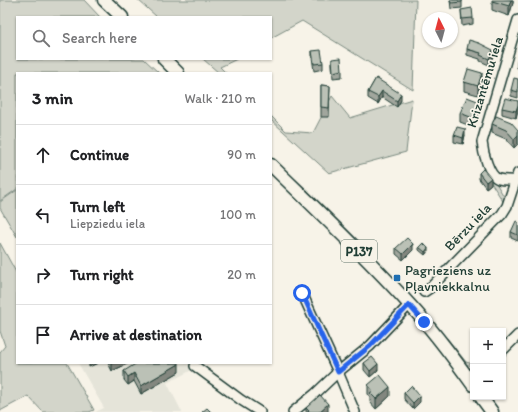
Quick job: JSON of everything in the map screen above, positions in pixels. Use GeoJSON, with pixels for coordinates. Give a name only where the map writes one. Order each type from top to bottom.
{"type":"FeatureCollection","features":[{"type":"Feature","properties":{"kind":"main road"},"geometry":{"type":"LineString","coordinates":[[104,0],[121,16]]}},
{"type":"Feature","properties":{"kind":"main road"},"geometry":{"type":"LineString","coordinates":[[165,60],[177,72]]}},
{"type":"Feature","properties":{"kind":"main road","name":"P137"},"geometry":{"type":"LineString","coordinates":[[272,165],[368,261],[409,305],[470,378]]}},
{"type":"Feature","properties":{"kind":"main road"},"geometry":{"type":"LineString","coordinates":[[483,400],[492,412]]}},
{"type":"Feature","properties":{"kind":"street","name":"Krizantēmu iela"},"geometry":{"type":"LineString","coordinates":[[517,177],[512,180],[499,179],[495,177],[483,153],[482,142],[518,20]]}},
{"type":"Feature","properties":{"kind":"street","name":"Bērzu iela"},"geometry":{"type":"LineString","coordinates":[[424,292],[430,288],[502,214],[507,206],[517,177]]}},
{"type":"Feature","properties":{"kind":"street"},"geometry":{"type":"LineString","coordinates":[[302,293],[355,412]]}},
{"type":"Feature","properties":{"kind":"street"},"geometry":{"type":"LineString","coordinates":[[292,412],[370,346],[409,305]]}},
{"type":"Feature","properties":{"kind":"street"},"geometry":{"type":"LineString","coordinates":[[506,347],[518,335]]}},
{"type":"Feature","properties":{"kind":"street"},"geometry":{"type":"LineString","coordinates":[[195,366],[260,412]]}},
{"type":"Feature","properties":{"kind":"shaded area"},"geometry":{"type":"Polygon","coordinates":[[[0,0],[84,0],[99,16],[16,16],[16,60],[145,60],[158,72],[16,72],[16,190],[0,201],[0,0]]]}},
{"type":"Feature","properties":{"kind":"shaded area"},"geometry":{"type":"Polygon","coordinates":[[[138,0],[416,0],[413,90],[302,21],[272,37],[272,16],[156,16],[138,0]]]}},
{"type":"Feature","properties":{"kind":"shaded area"},"geometry":{"type":"Polygon","coordinates":[[[204,60],[235,60],[220,67],[225,72],[218,72],[204,60]]]}},
{"type":"Feature","properties":{"kind":"shaded area"},"geometry":{"type":"Polygon","coordinates":[[[332,96],[350,118],[412,99],[406,152],[329,173],[272,121],[272,117],[286,131],[313,133],[332,96]]]}},
{"type":"Feature","properties":{"kind":"shaded area"},"geometry":{"type":"Polygon","coordinates":[[[489,171],[506,200],[504,203],[485,173],[489,171]]]}},
{"type":"Feature","properties":{"kind":"shaded area"},"geometry":{"type":"Polygon","coordinates":[[[16,191],[16,235],[0,208],[0,202],[16,191]]]}},
{"type":"Feature","properties":{"kind":"shaded area"},"geometry":{"type":"Polygon","coordinates":[[[0,243],[16,272],[16,364],[68,364],[94,410],[89,412],[43,412],[28,396],[0,411],[0,352],[5,346],[0,331],[0,243]]]}},
{"type":"Feature","properties":{"kind":"shaded area"},"geometry":{"type":"Polygon","coordinates":[[[447,338],[466,362],[470,363],[470,365],[464,364],[445,339],[447,338]]]}},
{"type":"Feature","properties":{"kind":"shaded area"},"geometry":{"type":"Polygon","coordinates":[[[79,364],[198,364],[190,371],[167,383],[182,412],[95,412],[104,408],[79,364]]]}},
{"type":"Feature","properties":{"kind":"building"},"geometry":{"type":"Polygon","coordinates":[[[450,0],[462,0],[462,2],[451,3],[450,0]]]}},
{"type":"Feature","properties":{"kind":"building"},"geometry":{"type":"Polygon","coordinates":[[[492,0],[511,0],[509,6],[492,0]]]}},
{"type":"Feature","properties":{"kind":"building"},"geometry":{"type":"Polygon","coordinates":[[[472,8],[473,18],[462,19],[461,10],[472,8]]]}},
{"type":"Feature","properties":{"kind":"building"},"geometry":{"type":"Polygon","coordinates":[[[469,40],[493,50],[489,59],[480,55],[481,53],[467,49],[469,40]]]}},
{"type":"Feature","properties":{"kind":"building"},"geometry":{"type":"Polygon","coordinates":[[[321,50],[323,63],[314,64],[312,51],[321,50]]]}},
{"type":"Feature","properties":{"kind":"building"},"geometry":{"type":"Polygon","coordinates":[[[341,58],[342,70],[333,72],[332,59],[341,58]]]}},
{"type":"Feature","properties":{"kind":"building"},"geometry":{"type":"Polygon","coordinates":[[[468,69],[482,73],[478,86],[464,82],[468,69]]]}},
{"type":"Feature","properties":{"kind":"building"},"geometry":{"type":"Polygon","coordinates":[[[376,78],[401,94],[397,101],[382,91],[378,97],[368,92],[376,78]]]}},
{"type":"Feature","properties":{"kind":"building"},"geometry":{"type":"Polygon","coordinates":[[[514,78],[518,79],[518,92],[511,90],[514,78]]]}},
{"type":"Feature","properties":{"kind":"building"},"geometry":{"type":"Polygon","coordinates":[[[321,85],[330,86],[329,108],[321,107],[321,85]]]}},
{"type":"Feature","properties":{"kind":"building"},"geometry":{"type":"Polygon","coordinates":[[[467,97],[480,102],[473,118],[460,113],[467,97]]]}},
{"type":"Feature","properties":{"kind":"building"},"geometry":{"type":"Polygon","coordinates":[[[505,98],[518,101],[516,111],[502,108],[505,98]]]}},
{"type":"Feature","properties":{"kind":"building"},"geometry":{"type":"Polygon","coordinates":[[[496,116],[511,122],[518,130],[518,135],[514,139],[506,130],[492,124],[496,116]]]}},
{"type":"Feature","properties":{"kind":"building"},"geometry":{"type":"Polygon","coordinates":[[[457,127],[465,129],[463,138],[454,135],[457,127]]]}},
{"type":"Feature","properties":{"kind":"building"},"geometry":{"type":"Polygon","coordinates":[[[483,169],[491,178],[486,182],[479,173],[483,169]]]}},
{"type":"Feature","properties":{"kind":"building"},"geometry":{"type":"Polygon","coordinates":[[[516,221],[518,222],[518,235],[511,232],[516,221]]]}},
{"type":"Feature","properties":{"kind":"building"},"geometry":{"type":"Polygon","coordinates":[[[407,238],[413,244],[403,254],[396,248],[407,238]]]}},
{"type":"Feature","properties":{"kind":"building"},"geometry":{"type":"Polygon","coordinates":[[[423,243],[428,248],[425,252],[419,247],[423,243]]]}},
{"type":"Feature","properties":{"kind":"building"},"geometry":{"type":"Polygon","coordinates":[[[372,357],[378,364],[370,371],[364,363],[372,357]]]}},
{"type":"Feature","properties":{"kind":"building"},"geometry":{"type":"Polygon","coordinates":[[[135,364],[179,364],[141,386],[134,373],[128,377],[124,371],[135,364]]]}},
{"type":"Feature","properties":{"kind":"building"},"geometry":{"type":"Polygon","coordinates":[[[380,375],[390,387],[376,399],[370,393],[373,391],[368,385],[380,375]]]}},
{"type":"Feature","properties":{"kind":"building"},"geometry":{"type":"Polygon","coordinates":[[[411,386],[420,396],[413,403],[404,393],[411,386]]]}},
{"type":"Feature","properties":{"kind":"building"},"geometry":{"type":"Polygon","coordinates":[[[320,395],[328,404],[319,412],[310,412],[306,408],[320,395]]]}},
{"type":"Feature","properties":{"kind":"building"},"geometry":{"type":"Polygon","coordinates":[[[207,408],[211,412],[202,412],[207,408]]]}},
{"type":"Feature","properties":{"kind":"place","name":"Pagrieziens uz Pļavniekkalnu"},"geometry":{"type":"Point","coordinates":[397,278]}},
{"type":"Feature","properties":{"kind":"route"},"geometry":{"type":"LineString","coordinates":[[302,293],[338,372],[370,346],[409,305],[424,322]]}}]}
